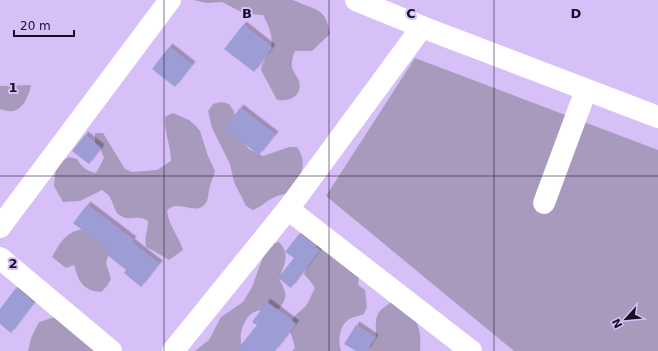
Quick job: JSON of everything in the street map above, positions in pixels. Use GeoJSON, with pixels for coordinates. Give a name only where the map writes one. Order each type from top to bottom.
{"type":"FeatureCollection","features":[{"type":"Feature","properties":{"kind":"street"},"geometry":{"type":"LineString","coordinates":[[0,227],[170,0]]}},
{"type":"Feature","properties":{"kind":"street"},"geometry":{"type":"LineString","coordinates":[[356,0],[422,27],[658,117]]}},
{"type":"Feature","properties":{"kind":"street"},"geometry":{"type":"LineString","coordinates":[[173,351],[288,209],[422,27]]}},
{"type":"Feature","properties":{"kind":"street"},"geometry":{"type":"LineString","coordinates":[[544,203],[586,90]]}},
{"type":"Feature","properties":{"kind":"street"},"geometry":{"type":"LineString","coordinates":[[288,209],[471,351]]}},
{"type":"Feature","properties":{"kind":"street"},"geometry":{"type":"LineString","coordinates":[[0,258],[111,351]]}},
{"type":"Feature","properties":{"kind":"shaded area"},"geometry":{"type":"Polygon","coordinates":[[[194,0],[293,0],[318,10],[325,18],[330,34],[312,51],[295,51],[292,59],[292,65],[293,71],[299,81],[299,91],[290,99],[277,100],[261,70],[272,41],[269,27],[263,15],[245,14],[222,2],[206,3],[194,0]]]}},
{"type":"Feature","properties":{"kind":"shaded area"},"geometry":{"type":"Polygon","coordinates":[[[415,58],[658,150],[658,351],[514,351],[326,196],[415,58]]]}},
{"type":"Feature","properties":{"kind":"shaded area"},"geometry":{"type":"Polygon","coordinates":[[[31,85],[29,93],[20,108],[11,111],[0,109],[0,86],[31,85]]]}},
{"type":"Feature","properties":{"kind":"shaded area"},"geometry":{"type":"Polygon","coordinates":[[[221,102],[229,104],[234,111],[236,127],[243,142],[249,149],[263,156],[289,147],[297,147],[302,157],[303,166],[298,179],[289,192],[269,200],[253,210],[246,206],[234,182],[230,164],[212,128],[208,111],[213,104],[221,102]]]}},
{"type":"Feature","properties":{"kind":"shaded area"},"geometry":{"type":"Polygon","coordinates":[[[173,113],[189,120],[200,131],[208,156],[215,171],[209,188],[208,199],[204,205],[200,208],[175,206],[167,210],[171,226],[183,250],[169,260],[146,247],[145,240],[148,221],[141,218],[126,218],[120,216],[109,196],[102,190],[80,201],[63,202],[54,186],[56,168],[62,161],[69,157],[77,159],[85,168],[96,173],[104,158],[101,150],[95,143],[95,133],[103,133],[125,169],[132,172],[157,170],[171,161],[165,117],[173,113]]]}},
{"type":"Feature","properties":{"kind":"shaded area"},"geometry":{"type":"Polygon","coordinates":[[[84,229],[111,246],[106,263],[111,279],[101,292],[89,289],[82,284],[79,280],[74,265],[66,268],[52,257],[64,238],[73,232],[84,229]]]}},
{"type":"Feature","properties":{"kind":"shaded area"},"geometry":{"type":"Polygon","coordinates":[[[279,242],[283,246],[286,255],[279,279],[285,291],[285,297],[279,309],[257,311],[248,317],[244,323],[242,331],[241,351],[195,351],[209,340],[221,317],[243,302],[252,287],[265,251],[272,244],[279,242]]]}},
{"type":"Feature","properties":{"kind":"shaded area"},"geometry":{"type":"Polygon","coordinates":[[[319,244],[359,277],[358,285],[365,290],[367,307],[364,314],[350,319],[343,326],[340,339],[341,351],[292,351],[295,348],[290,331],[290,324],[294,317],[308,303],[315,288],[304,274],[313,250],[319,244]]]}},
{"type":"Feature","properties":{"kind":"shaded area"},"geometry":{"type":"Polygon","coordinates":[[[392,302],[406,303],[413,315],[418,326],[420,336],[420,351],[363,351],[376,338],[376,321],[381,309],[392,302]]]}},
{"type":"Feature","properties":{"kind":"shaded area"},"geometry":{"type":"Polygon","coordinates":[[[55,317],[98,351],[28,351],[31,338],[39,322],[55,317]]]}},
{"type":"Feature","properties":{"kind":"building"},"geometry":{"type":"Polygon","coordinates":[[[243,25],[272,48],[254,72],[224,49],[243,25]]]}},
{"type":"Feature","properties":{"kind":"building"},"geometry":{"type":"Polygon","coordinates":[[[169,47],[192,65],[175,87],[152,69],[169,47]]]}},
{"type":"Feature","properties":{"kind":"building"},"geometry":{"type":"Polygon","coordinates":[[[240,108],[275,135],[259,155],[224,128],[240,108]]]}},
{"type":"Feature","properties":{"kind":"building"},"geometry":{"type":"Polygon","coordinates":[[[85,135],[101,148],[89,164],[72,151],[85,135]]]}},
{"type":"Feature","properties":{"kind":"building"},"geometry":{"type":"Polygon","coordinates":[[[87,205],[133,240],[131,242],[159,264],[141,287],[124,273],[126,270],[106,254],[108,250],[73,223],[87,205]]]}},
{"type":"Feature","properties":{"kind":"building"},"geometry":{"type":"Polygon","coordinates":[[[299,234],[320,250],[291,288],[278,278],[294,258],[285,252],[299,234]]]}},
{"type":"Feature","properties":{"kind":"building"},"geometry":{"type":"Polygon","coordinates":[[[16,288],[33,304],[11,333],[0,324],[0,309],[16,288]]]}},
{"type":"Feature","properties":{"kind":"building"},"geometry":{"type":"Polygon","coordinates":[[[267,302],[296,324],[275,351],[236,351],[257,325],[252,322],[267,302]]]}},
{"type":"Feature","properties":{"kind":"building"},"geometry":{"type":"Polygon","coordinates":[[[356,325],[375,338],[367,351],[356,351],[344,344],[356,325]]]}}]}
